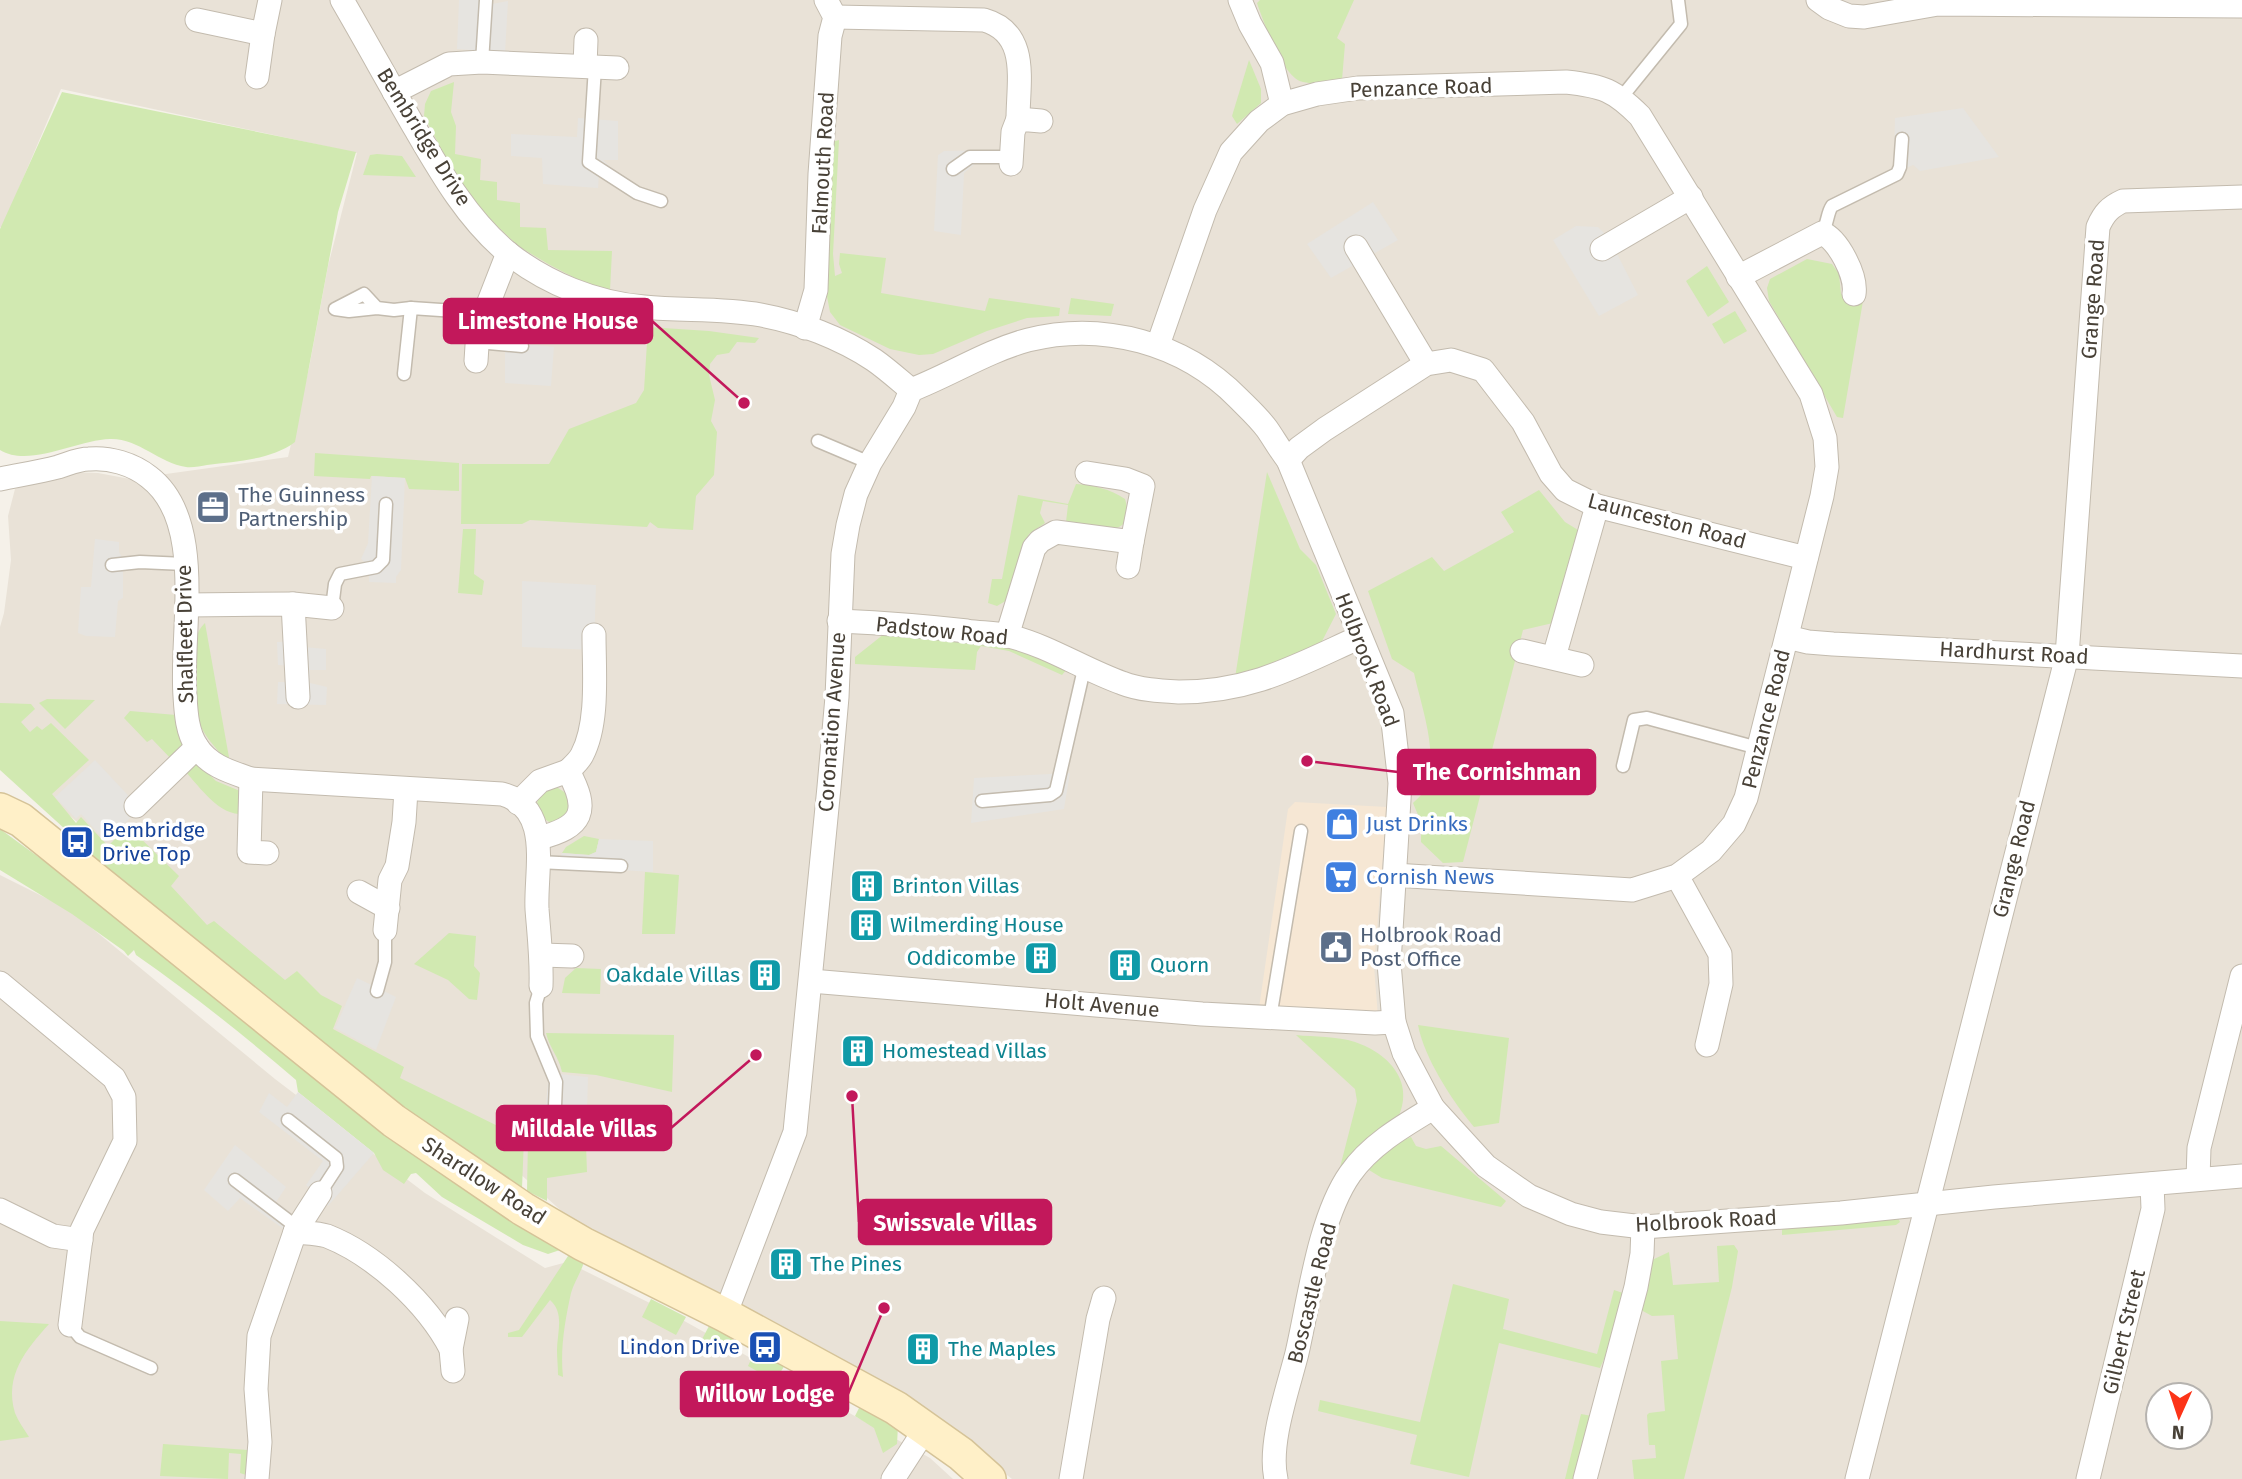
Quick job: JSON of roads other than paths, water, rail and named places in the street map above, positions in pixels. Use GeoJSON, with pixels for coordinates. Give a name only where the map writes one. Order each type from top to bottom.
{"type":"FeatureCollection","features":[{"type":"Feature","properties":{"kind":"street"},"geometry":{"type":"LineString","coordinates":[[257,77],[270,0]]}},
{"type":"Feature","properties":{"kind":"street","name":"Bembridge Drive"},"geometry":{"type":"LineString","coordinates":[[342,0],[442,176],[486,233],[538,274],[587,297],[643,307],[710,309],[763,316],[805,328],[856,349],[876,361],[911,390]]}},
{"type":"Feature","properties":{"kind":"street"},"geometry":{"type":"LineString","coordinates":[[1240,0],[1272,63],[1282,104]]}},
{"type":"Feature","properties":{"kind":"street"},"geometry":{"type":"LineString","coordinates":[[1818,0],[1849,16],[1880,16],[1901,5],[2242,6]]}},
{"type":"Feature","properties":{"kind":"street"},"geometry":{"type":"LineString","coordinates":[[831,9],[984,20],[1002,27],[1014,40],[1018,57],[1018,119],[1013,132],[1011,160]]}},
{"type":"Feature","properties":{"kind":"street","name":"Falmouth Road"},"geometry":{"type":"LineString","coordinates":[[805,328],[816,290],[820,174],[831,9]]}},
{"type":"Feature","properties":{"kind":"street"},"geometry":{"type":"LineString","coordinates":[[197,20],[263,34]]}},
{"type":"Feature","properties":{"kind":"street"},"geometry":{"type":"LineString","coordinates":[[394,92],[449,64],[482,62],[599,67],[586,40]]}},
{"type":"Feature","properties":{"kind":"street","name":"Penzance Road"},"geometry":{"type":"LineString","coordinates":[[1158,345],[1175,302],[1194,240],[1231,152],[1259,121],[1282,104],[1317,94],[1358,88],[1566,82],[1593,85],[1615,93],[1640,116],[1811,394],[1825,438],[1828,467],[1746,798],[1734,824],[1712,851],[1677,876],[1632,890],[1394,875]]}},
{"type":"Feature","properties":{"kind":"street"},"geometry":{"type":"LineString","coordinates":[[1018,119],[1041,121]]}},
{"type":"Feature","properties":{"kind":"street"},"geometry":{"type":"LineString","coordinates":[[1602,249],[1691,197]]}},
{"type":"Feature","properties":{"kind":"street","name":"Grange Road"},"geometry":{"type":"LineString","coordinates":[[1857,1479],[2067,656],[2098,226],[2103,215],[2112,206],[2123,201],[2179,197],[2242,197]]}},
{"type":"Feature","properties":{"kind":"street"},"geometry":{"type":"LineString","coordinates":[[1738,276],[1822,233],[1831,237],[1853,275],[1854,294]]}},
{"type":"Feature","properties":{"kind":"street"},"geometry":{"type":"LineString","coordinates":[[1287,460],[1325,429],[1426,363],[1356,247]]}},
{"type":"Feature","properties":{"kind":"street"},"geometry":{"type":"LineString","coordinates":[[476,351],[478,330],[508,253]]}},
{"type":"Feature","properties":{"kind":"street"},"geometry":{"type":"LineString","coordinates":[[911,390],[1028,340],[1075,332],[1127,337],[1158,345]]}},
{"type":"Feature","properties":{"kind":"street","name":"Holbrook Road"},"geometry":{"type":"LineString","coordinates":[[1158,345],[1204,370],[1237,396],[1267,429],[1287,460],[1392,713],[1400,783],[1389,963],[1394,1022],[1404,1053],[1433,1108],[1486,1166],[1529,1196],[1571,1214],[1601,1222],[1643,1227],[1841,1213],[2242,1175]]}},
{"type":"Feature","properties":{"kind":"street","name":"Launceston Road"},"geometry":{"type":"LineString","coordinates":[[1426,363],[1451,360],[1483,370],[1523,422],[1551,474],[1565,490],[1597,506],[1806,558]]}},
{"type":"Feature","properties":{"kind":"street","name":"Coronation Avenue"},"geometry":{"type":"LineString","coordinates":[[725,1315],[795,1132],[837,697],[843,554],[848,525],[856,494],[870,463],[904,407],[911,390]]}},
{"type":"Feature","properties":{"kind":"street","name":"Shalfleet Drive"},"geometry":{"type":"LineString","coordinates":[[0,479],[87,458],[105,459],[131,466],[159,485],[170,498],[180,520],[184,543],[187,605],[184,690],[186,719],[197,747]]}},
{"type":"Feature","properties":{"kind":"street"},"geometry":{"type":"LineString","coordinates":[[1087,473],[1143,485],[1128,567]]}},
{"type":"Feature","properties":{"kind":"street"},"geometry":{"type":"LineString","coordinates":[[1554,657],[1597,506]]}},
{"type":"Feature","properties":{"kind":"street"},"geometry":{"type":"LineString","coordinates":[[1007,636],[1034,548],[1040,541],[1056,532],[1132,542]]}},
{"type":"Feature","properties":{"kind":"street"},"geometry":{"type":"LineString","coordinates":[[293,604],[298,697]]}},
{"type":"Feature","properties":{"kind":"street"},"geometry":{"type":"LineString","coordinates":[[187,605],[293,604],[332,608]]}},
{"type":"Feature","properties":{"kind":"street","name":"Padstow Road"},"geometry":{"type":"LineString","coordinates":[[839,621],[926,626],[1007,636],[1044,647],[1084,669],[1134,687],[1163,691],[1206,692],[1265,680],[1360,636]]}},
{"type":"Feature","properties":{"kind":"street"},"geometry":{"type":"LineString","coordinates":[[518,803],[540,781],[568,771],[581,758],[589,737],[593,700],[594,635]]}},
{"type":"Feature","properties":{"kind":"street","name":"Hardhurst Road"},"geometry":{"type":"LineString","coordinates":[[1787,637],[1808,642],[2242,666]]}},
{"type":"Feature","properties":{"kind":"street"},"geometry":{"type":"LineString","coordinates":[[1522,651],[1582,665]]}},
{"type":"Feature","properties":{"kind":"street"},"geometry":{"type":"LineString","coordinates":[[136,806],[197,747],[214,765],[251,779],[511,796],[534,822],[539,838],[537,910],[542,955],[541,986]]}},
{"type":"Feature","properties":{"kind":"street"},"geometry":{"type":"LineString","coordinates":[[539,838],[560,833],[574,824],[581,815],[582,804],[568,771]]}},
{"type":"Feature","properties":{"kind":"street"},"geometry":{"type":"LineString","coordinates":[[251,779],[250,852],[267,853]]}},
{"type":"Feature","properties":{"kind":"street"},"geometry":{"type":"LineString","coordinates":[[386,919],[390,880],[400,851],[406,790]]}},
{"type":"Feature","properties":{"kind":"street","name":"Shardlow Road"},"geometry":{"type":"LineString","coordinates":[[0,792],[10,815],[394,1121],[523,1209],[583,1244],[725,1315],[896,1408],[961,1454],[989,1479]]}},
{"type":"Feature","properties":{"kind":"street"},"geometry":{"type":"LineString","coordinates":[[1677,876],[1720,954],[1721,985],[1707,1045]]}},
{"type":"Feature","properties":{"kind":"street"},"geometry":{"type":"LineString","coordinates":[[359,892],[386,919]]}},
{"type":"Feature","properties":{"kind":"street"},"geometry":{"type":"LineString","coordinates":[[542,955],[572,956]]}},
{"type":"Feature","properties":{"kind":"street"},"geometry":{"type":"LineString","coordinates":[[2198,1179],[2199,1148],[2242,976]]}},
{"type":"Feature","properties":{"kind":"street","name":"Holt Avenue"},"geometry":{"type":"LineString","coordinates":[[811,981],[1270,1018],[1394,1022]]}},
{"type":"Feature","properties":{"kind":"street"},"geometry":{"type":"LineString","coordinates":[[0,983],[114,1078],[124,1097],[125,1141],[86,1234],[70,1325]]}},
{"type":"Feature","properties":{"kind":"street","name":"Boscastle Road"},"geometry":{"type":"LineString","coordinates":[[1276,1479],[1276,1436],[1316,1261],[1334,1206],[1349,1174],[1365,1157],[1398,1129],[1433,1108]]}},
{"type":"Feature","properties":{"kind":"street","name":"Gilbert Street"},"geometry":{"type":"LineString","coordinates":[[2088,1479],[2153,1209],[2152,1184]]}},
{"type":"Feature","properties":{"kind":"street"},"geometry":{"type":"LineString","coordinates":[[257,1479],[260,1443],[256,1389],[259,1335],[296,1230],[320,1193]]}},
{"type":"Feature","properties":{"kind":"street"},"geometry":{"type":"LineString","coordinates":[[0,1210],[53,1236],[86,1234]]}},
{"type":"Feature","properties":{"kind":"street"},"geometry":{"type":"LineString","coordinates":[[1585,1479],[1636,1287],[1642,1254],[1643,1227]]}},
{"type":"Feature","properties":{"kind":"street"},"geometry":{"type":"LineString","coordinates":[[296,1230],[326,1236],[377,1265],[407,1290],[445,1338],[452,1360],[457,1319]]}},
{"type":"Feature","properties":{"kind":"street"},"geometry":{"type":"LineString","coordinates":[[1072,1479],[1098,1318],[1104,1298]]}},
{"type":"Feature","properties":{"kind":"street"},"geometry":{"type":"LineString","coordinates":[[893,1479],[926,1428]]}},
{"type":"Feature","properties":{"kind":"lane"},"geometry":{"type":"LineString","coordinates":[[482,62],[486,0]]}},
{"type":"Feature","properties":{"kind":"lane"},"geometry":{"type":"LineString","coordinates":[[1621,98],[1681,24],[1678,0]]}},
{"type":"Feature","properties":{"kind":"lane"},"geometry":{"type":"LineString","coordinates":[[599,67],[589,162],[637,193],[661,201]]}},
{"type":"Feature","properties":{"kind":"lane"},"geometry":{"type":"LineString","coordinates":[[1822,233],[1829,221],[1832,206],[1897,174],[1902,139]]}},
{"type":"Feature","properties":{"kind":"lane"},"geometry":{"type":"LineString","coordinates":[[953,169],[970,158],[1011,160]]}},
{"type":"Feature","properties":{"kind":"lane"},"geometry":{"type":"LineString","coordinates":[[377,308],[485,313]]}},
{"type":"Feature","properties":{"kind":"lane"},"geometry":{"type":"LineString","coordinates":[[404,374],[411,308]]}},
{"type":"Feature","properties":{"kind":"lane"},"geometry":{"type":"LineString","coordinates":[[476,351],[522,346]]}},
{"type":"Feature","properties":{"kind":"lane"},"geometry":{"type":"LineString","coordinates":[[818,441],[870,463]]}},
{"type":"Feature","properties":{"kind":"lane"},"geometry":{"type":"LineString","coordinates":[[332,608],[335,584],[340,574],[376,567],[383,560],[386,504]]}},
{"type":"Feature","properties":{"kind":"lane"},"geometry":{"type":"LineString","coordinates":[[112,565],[140,562],[185,564]]}},
{"type":"Feature","properties":{"kind":"lane"},"geometry":{"type":"LineString","coordinates":[[982,801],[1050,795],[1056,791],[1084,669]]}},
{"type":"Feature","properties":{"kind":"lane"},"geometry":{"type":"LineString","coordinates":[[1623,766],[1634,720],[1647,718],[1758,748]]}},
{"type":"Feature","properties":{"kind":"lane"},"geometry":{"type":"LineString","coordinates":[[1270,1018],[1301,831]]}},
{"type":"Feature","properties":{"kind":"lane"},"geometry":{"type":"LineString","coordinates":[[538,862],[621,866]]}},
{"type":"Feature","properties":{"kind":"lane"},"geometry":{"type":"LineString","coordinates":[[377,991],[385,962],[386,919]]}},
{"type":"Feature","properties":{"kind":"lane"},"geometry":{"type":"LineString","coordinates":[[541,986],[536,1003],[537,1036],[556,1082],[554,1130]]}},
{"type":"Feature","properties":{"kind":"lane"},"geometry":{"type":"LineString","coordinates":[[288,1120],[336,1158],[337,1167],[320,1193]]}},
{"type":"Feature","properties":{"kind":"lane"},"geometry":{"type":"LineString","coordinates":[[235,1180],[296,1230]]}},
{"type":"Feature","properties":{"kind":"lane"},"geometry":{"type":"LineString","coordinates":[[70,1325],[80,1337],[151,1368]]}},
{"type":"Feature","properties":{"kind":"place","name":"Limestone House"},"geometry":{"type":"Point","coordinates":[744,403]}},
{"type":"Feature","properties":{"kind":"place","name":"The Guinness Partnership"},"geometry":{"type":"Point","coordinates":[213,507]}},
{"type":"Feature","properties":{"kind":"place","name":"The Cornishman"},"geometry":{"type":"Point","coordinates":[1307,761]}},
{"type":"Feature","properties":{"kind":"place","name":"Just Drinks"},"geometry":{"type":"Point","coordinates":[1342,824]}},
{"type":"Feature","properties":{"kind":"place","name":"Bembridge Drive Top"},"geometry":{"type":"Point","coordinates":[77,842]}},
{"type":"Feature","properties":{"kind":"place","name":"Cornish News"},"geometry":{"type":"Point","coordinates":[1341,877]}},
{"type":"Feature","properties":{"kind":"place","name":"Brinton Villas"},"geometry":{"type":"Point","coordinates":[867,886]}},
{"type":"Feature","properties":{"kind":"place","name":"Wilmerding House"},"geometry":{"type":"Point","coordinates":[866,925]}},
{"type":"Feature","properties":{"kind":"place","name":"Holbrook Road Post Office"},"geometry":{"type":"Point","coordinates":[1336,947]}},
{"type":"Feature","properties":{"kind":"place","name":"Oddicombe"},"geometry":{"type":"Point","coordinates":[1041,958]}},
{"type":"Feature","properties":{"kind":"place","name":"Quorn"},"geometry":{"type":"Point","coordinates":[1125,965]}},
{"type":"Feature","properties":{"kind":"place","name":"Oakdale Villas"},"geometry":{"type":"Point","coordinates":[765,975]}},
{"type":"Feature","properties":{"kind":"place","name":"Homestead Villas"},"geometry":{"type":"Point","coordinates":[858,1051]}},
{"type":"Feature","properties":{"kind":"place","name":"Milldale Villas"},"geometry":{"type":"Point","coordinates":[756,1055]}},
{"type":"Feature","properties":{"kind":"place","name":"Swissvale Villas"},"geometry":{"type":"Point","coordinates":[852,1096]}},
{"type":"Feature","properties":{"kind":"place","name":"The Pines"},"geometry":{"type":"Point","coordinates":[786,1264]}},
{"type":"Feature","properties":{"kind":"place","name":"Willow Lodge"},"geometry":{"type":"Point","coordinates":[884,1308]}},
{"type":"Feature","properties":{"kind":"place","name":"Lindon Drive"},"geometry":{"type":"Point","coordinates":[765,1347]}},
{"type":"Feature","properties":{"kind":"place","name":"The Maples"},"geometry":{"type":"Point","coordinates":[923,1349]}}]}
